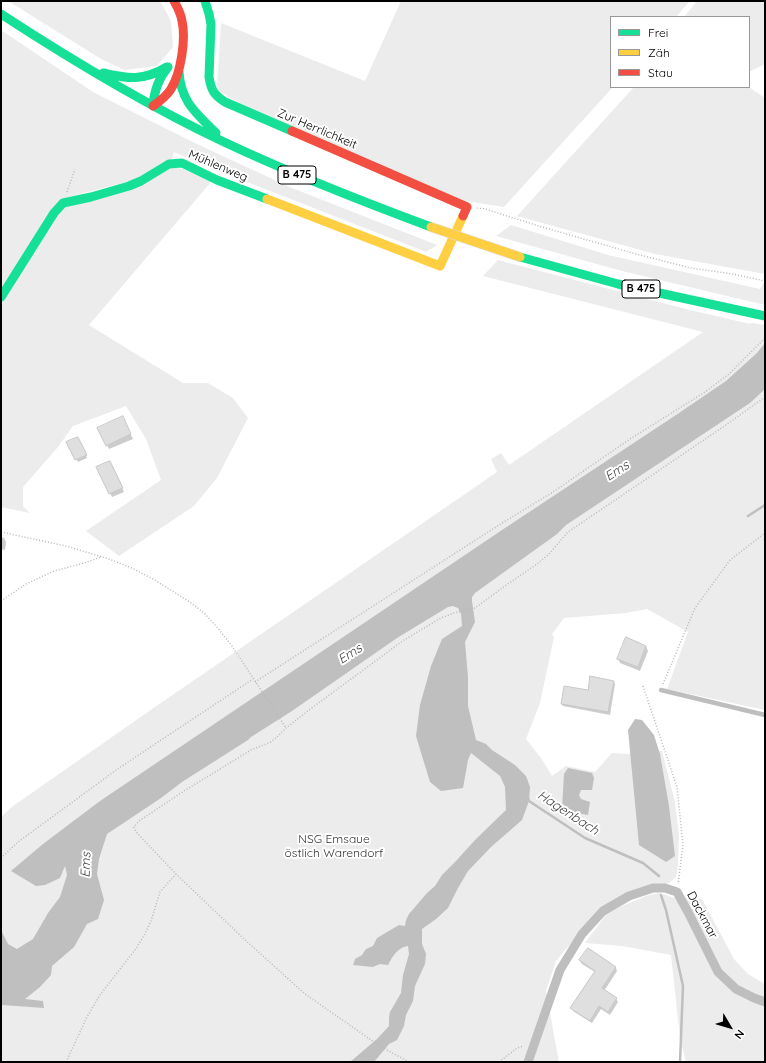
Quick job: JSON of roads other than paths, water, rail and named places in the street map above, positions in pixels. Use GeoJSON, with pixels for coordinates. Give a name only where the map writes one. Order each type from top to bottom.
{"type":"FeatureCollection","features":[{"type":"Feature","properties":{"kind":"main road"},"geometry":{"type":"LineString","coordinates":[[174,1],[178,9],[184,31],[179,71],[182,90],[187,102],[195,112],[226,142]]}},
{"type":"Feature","properties":{"kind":"main road","name":"Zur Herrlichkeit"},"geometry":{"type":"LineString","coordinates":[[204,1],[210,15],[211,22],[210,80],[212,89],[217,97],[225,102],[467,207],[453,238]]}},
{"type":"Feature","properties":{"kind":"main road","name":"B 475"},"geometry":{"type":"LineString","coordinates":[[1,14],[87,69],[153,106],[261,159],[333,190],[431,227],[520,257],[618,284],[764,316]]}},
{"type":"Feature","properties":{"kind":"main road"},"geometry":{"type":"LineString","coordinates":[[153,106],[156,86],[167,67],[176,58],[182,47]]}},
{"type":"Feature","properties":{"kind":"main road"},"geometry":{"type":"LineString","coordinates":[[87,69],[124,78],[132,78],[155,74],[167,67]]}},
{"type":"Feature","properties":{"kind":"main road"},"geometry":{"type":"LineString","coordinates":[[153,106],[171,90],[179,71]]}},
{"type":"Feature","properties":{"kind":"main road","name":"Mühlenweg"},"geometry":{"type":"LineString","coordinates":[[1,298],[54,213],[63,203],[129,186],[141,181],[169,164],[177,163],[186,165],[217,180],[440,266],[453,238]]}},
{"type":"Feature","properties":{"kind":"street","name":"Dackmar"},"geometry":{"type":"LineString","coordinates":[[528,1062],[560,970],[582,934],[603,911],[629,896],[653,888],[665,888],[677,892],[718,972],[736,989],[765,1002]]}},
{"type":"Feature","properties":{"kind":"lane"},"geometry":{"type":"LineString","coordinates":[[661,690],[765,715]]}},
{"type":"Feature","properties":{"kind":"water","name":"Ems"},"geometry":{"type":"Polygon","coordinates":[[[765,343],[765,389],[750,403],[566,525],[557,534],[475,593],[472,597],[475,622],[465,642],[468,677],[468,706],[476,740],[486,744],[492,750],[515,765],[526,776],[530,787],[529,801],[522,820],[491,847],[468,871],[448,908],[422,929],[422,944],[426,954],[425,964],[415,986],[413,1001],[406,1015],[404,1026],[397,1040],[389,1044],[374,1062],[350,1062],[377,1039],[389,1026],[390,1012],[401,993],[403,975],[409,954],[408,946],[398,950],[388,965],[380,964],[373,967],[353,965],[355,959],[362,955],[366,949],[373,946],[377,938],[399,925],[405,926],[409,914],[435,886],[442,875],[506,810],[505,787],[500,776],[471,753],[468,760],[463,788],[441,791],[430,782],[416,736],[420,705],[431,666],[442,639],[462,626],[461,614],[458,608],[453,606],[448,607],[397,638],[292,711],[182,782],[107,834],[99,859],[97,874],[104,900],[98,919],[87,924],[74,947],[52,966],[51,975],[40,987],[25,999],[43,1001],[44,1008],[1,1004],[1,930],[8,944],[17,949],[33,939],[48,913],[60,897],[67,875],[65,866],[60,878],[45,885],[36,886],[11,871],[43,844],[100,801],[726,381],[757,353],[765,343]]]}},
{"type":"Feature","properties":{"kind":"water"},"geometry":{"type":"Polygon","coordinates":[[[635,719],[642,720],[654,735],[660,754],[669,806],[675,856],[666,862],[639,845],[628,730],[635,719]]]}},
{"type":"Feature","properties":{"kind":"water"},"geometry":{"type":"Polygon","coordinates":[[[568,768],[592,773],[594,778],[592,790],[581,790],[579,795],[581,799],[590,802],[588,815],[566,811],[562,808],[564,774],[568,768]]]}},
{"type":"Feature","properties":{"kind":"waterway"},"geometry":{"type":"LineString","coordinates":[[748,516],[765,505]]}},
{"type":"Feature","properties":{"kind":"waterway","name":"Hagenbach"},"geometry":{"type":"LineString","coordinates":[[528,798],[529,801],[585,838],[643,863],[659,876]]}},
{"type":"Feature","properties":{"kind":"waterway","name":"Hagenbach"},"geometry":{"type":"LineString","coordinates":[[661,895],[666,910],[683,986],[680,1062]]}},
{"type":"Feature","properties":{"kind":"park label","name":"NSG Emsaue östlich Warendorf"},"geometry":{"type":"Point","coordinates":[334,846]}}]}
